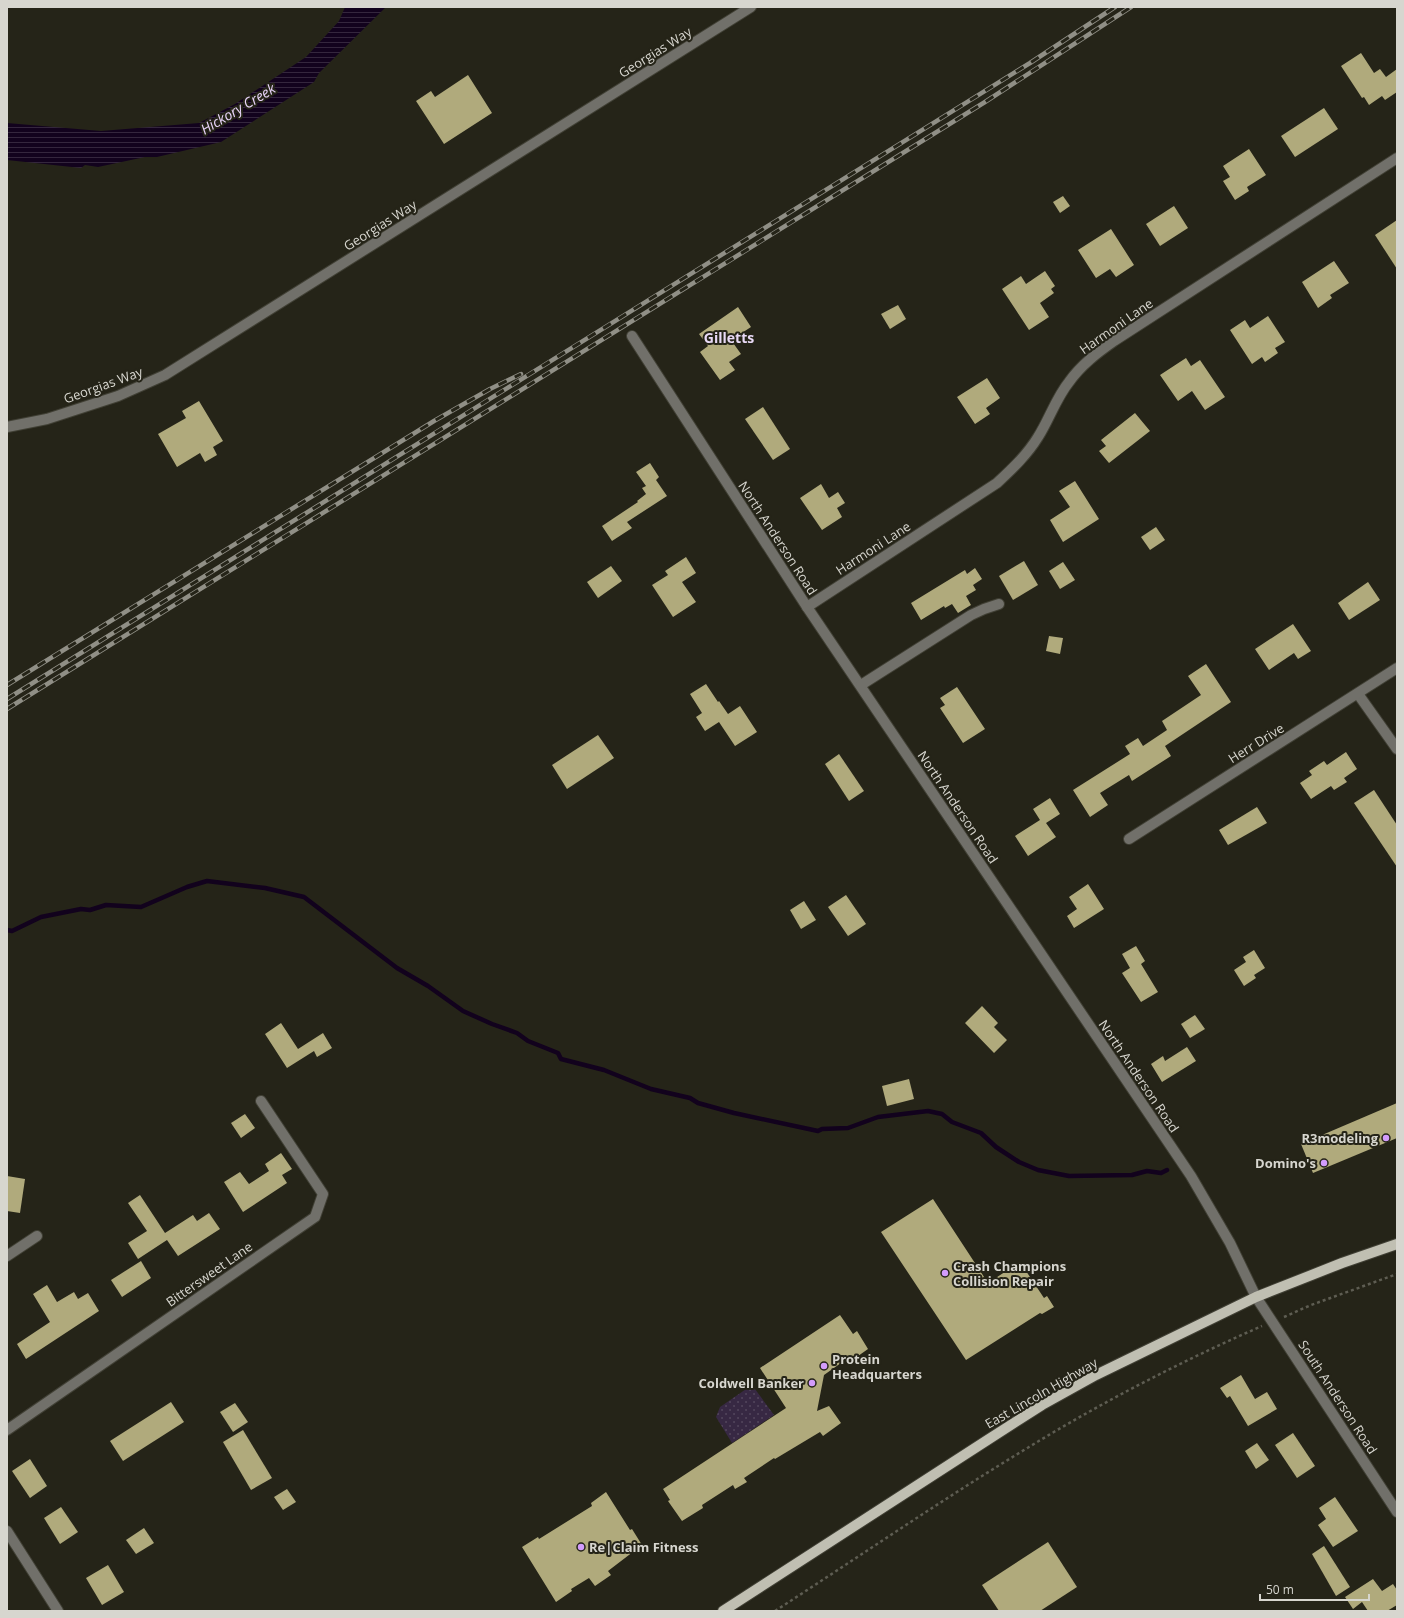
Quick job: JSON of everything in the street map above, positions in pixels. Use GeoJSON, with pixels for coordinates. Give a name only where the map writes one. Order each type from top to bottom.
{"type":"FeatureCollection","features":[{"type":"Feature","properties":{"kind":"main road","name":"East Lincoln Highway"},"geometry":{"type":"LineString","coordinates":[[723,1611],[1042,1405],[1122,1362],[1256,1297],[1342,1263],[1397,1244]]}},
{"type":"Feature","properties":{"kind":"street","name":"Georgias Way"},"geometry":{"type":"LineString","coordinates":[[7,427],[54,417],[118,396],[165,375],[751,7]]}},
{"type":"Feature","properties":{"kind":"street","name":"Harmoni Lane"},"geometry":{"type":"LineString","coordinates":[[808,606],[997,483],[1024,457],[1037,438],[1068,383],[1080,368],[1095,355],[1114,341],[1397,158]]}},
{"type":"Feature","properties":{"kind":"street","name":"North Anderson Road"},"geometry":{"type":"LineString","coordinates":[[632,336],[860,685],[1191,1176],[1230,1243],[1256,1297]]}},
{"type":"Feature","properties":{"kind":"street"},"geometry":{"type":"LineString","coordinates":[[860,685],[971,615],[999,604]]}},
{"type":"Feature","properties":{"kind":"street","name":"Herr Drive"},"geometry":{"type":"LineString","coordinates":[[1128,839],[1397,668]]}},
{"type":"Feature","properties":{"kind":"street"},"geometry":{"type":"LineString","coordinates":[[1358,694],[1397,749]]}},
{"type":"Feature","properties":{"kind":"street","name":"Bittersweet Lane"},"geometry":{"type":"LineString","coordinates":[[7,1430],[315,1216],[323,1194],[261,1101]]}},
{"type":"Feature","properties":{"kind":"street"},"geometry":{"type":"LineString","coordinates":[[7,1256],[37,1236]]}},
{"type":"Feature","properties":{"kind":"street","name":"South Anderson Road"},"geometry":{"type":"LineString","coordinates":[[1256,1297],[1397,1512]]}},
{"type":"Feature","properties":{"kind":"street"},"geometry":{"type":"LineString","coordinates":[[7,1531],[58,1611]]}},
{"type":"Feature","properties":{"kind":"path"},"geometry":{"type":"LineString","coordinates":[[1292,1313],[1397,1274]]}},
{"type":"Feature","properties":{"kind":"path"},"geometry":{"type":"LineString","coordinates":[[775,1611],[1041,1439],[1134,1387],[1259,1328]]}},
{"type":"Feature","properties":{"kind":"shaded area"},"geometry":{"type":"Polygon","coordinates":[[[752,1385],[774,1415],[732,1443],[716,1417],[720,1407],[752,1385]]]}},
{"type":"Feature","properties":{"kind":"water","name":"Hickory Creek"},"geometry":{"type":"Polygon","coordinates":[[[345,7],[386,7],[319,73],[314,82],[221,142],[157,157],[145,157],[98,167],[85,165],[81,168],[7,160],[7,123],[101,131],[199,123],[235,104],[306,57],[339,21],[345,7]]]}},
{"type":"Feature","properties":{"kind":"building"},"geometry":{"type":"Polygon","coordinates":[[[1361,53],[1374,73],[1380,69],[1386,77],[1397,69],[1397,92],[1385,100],[1382,96],[1369,105],[1364,97],[1362,98],[1341,66],[1361,53]]]}},
{"type":"Feature","properties":{"kind":"building"},"geometry":{"type":"Polygon","coordinates":[[[468,75],[492,113],[444,144],[416,101],[431,91],[435,97],[468,75]]]}},
{"type":"Feature","properties":{"kind":"building"},"geometry":{"type":"Polygon","coordinates":[[[1324,108],[1338,129],[1295,157],[1281,136],[1324,108]]]}},
{"type":"Feature","properties":{"kind":"building"},"geometry":{"type":"Polygon","coordinates":[[[1249,149],[1266,175],[1247,187],[1249,191],[1235,200],[1223,181],[1230,177],[1223,166],[1249,149]]]}},
{"type":"Feature","properties":{"kind":"building"},"geometry":{"type":"Polygon","coordinates":[[[1063,196],[1070,206],[1060,213],[1053,202],[1063,196]]]}},
{"type":"Feature","properties":{"kind":"building"},"geometry":{"type":"Polygon","coordinates":[[[1174,206],[1188,228],[1160,246],[1146,224],[1174,206]]]}},
{"type":"Feature","properties":{"kind":"building"},"geometry":{"type":"Polygon","coordinates":[[[1397,220],[1397,269],[1375,235],[1397,220]]]}},
{"type":"Feature","properties":{"kind":"building"},"geometry":{"type":"Polygon","coordinates":[[[1111,229],[1134,265],[1116,277],[1110,269],[1096,278],[1078,250],[1111,229]]]}},
{"type":"Feature","properties":{"kind":"building"},"geometry":{"type":"Polygon","coordinates":[[[1334,261],[1349,283],[1330,295],[1332,298],[1318,308],[1302,282],[1334,261]]]}},
{"type":"Feature","properties":{"kind":"building"},"geometry":{"type":"Polygon","coordinates":[[[1045,271],[1055,286],[1051,289],[1054,293],[1040,303],[1049,317],[1029,330],[1002,289],[1021,276],[1026,284],[1045,271]]]}},
{"type":"Feature","properties":{"kind":"building"},"geometry":{"type":"Polygon","coordinates":[[[898,305],[906,319],[890,329],[881,314],[898,305]]]}},
{"type":"Feature","properties":{"kind":"building"},"geometry":{"type":"Polygon","coordinates":[[[738,307],[751,327],[731,340],[741,354],[729,362],[735,370],[720,380],[700,352],[708,346],[699,334],[738,307]]]}},
{"type":"Feature","properties":{"kind":"building"},"geometry":{"type":"Polygon","coordinates":[[[1268,316],[1285,342],[1275,348],[1278,353],[1265,362],[1262,357],[1252,364],[1230,330],[1245,320],[1250,328],[1268,316]]]}},
{"type":"Feature","properties":{"kind":"building"},"geometry":{"type":"Polygon","coordinates":[[[1186,358],[1191,366],[1200,360],[1225,397],[1205,410],[1192,391],[1178,401],[1160,375],[1186,358]]]}},
{"type":"Feature","properties":{"kind":"building"},"geometry":{"type":"Polygon","coordinates":[[[987,378],[1000,398],[986,408],[990,414],[975,424],[957,397],[987,378]]]}},
{"type":"Feature","properties":{"kind":"building"},"geometry":{"type":"Polygon","coordinates":[[[199,401],[223,441],[213,447],[217,455],[205,462],[200,453],[177,467],[158,434],[186,418],[182,411],[199,401]]]}},
{"type":"Feature","properties":{"kind":"building"},"geometry":{"type":"Polygon","coordinates":[[[763,407],[790,449],[773,460],[745,419],[763,407]]]}},
{"type":"Feature","properties":{"kind":"building"},"geometry":{"type":"Polygon","coordinates":[[[1135,413],[1150,431],[1109,463],[1099,451],[1106,446],[1101,440],[1135,413]]]}},
{"type":"Feature","properties":{"kind":"building"},"geometry":{"type":"Polygon","coordinates":[[[650,463],[659,477],[656,480],[667,496],[627,522],[632,528],[612,541],[602,526],[638,502],[637,501],[646,494],[642,488],[646,486],[636,472],[650,463]]]}},
{"type":"Feature","properties":{"kind":"building"},"geometry":{"type":"Polygon","coordinates":[[[1075,481],[1099,519],[1063,542],[1050,520],[1070,507],[1059,491],[1075,481]]]}},
{"type":"Feature","properties":{"kind":"building"},"geometry":{"type":"Polygon","coordinates":[[[821,484],[829,498],[838,492],[845,503],[837,508],[842,517],[822,530],[800,498],[821,484]]]}},
{"type":"Feature","properties":{"kind":"building"},"geometry":{"type":"Polygon","coordinates":[[[1156,527],[1165,540],[1150,550],[1141,537],[1156,527]]]}},
{"type":"Feature","properties":{"kind":"building"},"geometry":{"type":"Polygon","coordinates":[[[686,557],[696,573],[682,582],[696,602],[673,617],[652,585],[668,575],[665,571],[686,557]]]}},
{"type":"Feature","properties":{"kind":"building"},"geometry":{"type":"Polygon","coordinates":[[[1024,561],[1038,585],[1013,600],[999,576],[1024,561]]]}},
{"type":"Feature","properties":{"kind":"building"},"geometry":{"type":"Polygon","coordinates":[[[1063,562],[1075,580],[1060,589],[1049,571],[1063,562]]]}},
{"type":"Feature","properties":{"kind":"building"},"geometry":{"type":"Polygon","coordinates":[[[611,566],[622,581],[598,598],[587,582],[611,566]]]}},
{"type":"Feature","properties":{"kind":"building"},"geometry":{"type":"Polygon","coordinates":[[[975,568],[982,579],[973,585],[976,590],[966,596],[971,605],[958,613],[952,604],[945,608],[944,606],[921,620],[911,603],[965,570],[967,574],[975,568]]]}},
{"type":"Feature","properties":{"kind":"building"},"geometry":{"type":"Polygon","coordinates":[[[1368,582],[1380,600],[1349,620],[1338,603],[1368,582]]]}},
{"type":"Feature","properties":{"kind":"building"},"geometry":{"type":"Polygon","coordinates":[[[1293,624],[1311,651],[1298,659],[1294,653],[1269,670],[1255,649],[1293,624]]]}},
{"type":"Feature","properties":{"kind":"building"},"geometry":{"type":"Polygon","coordinates":[[[1049,636],[1063,638],[1060,654],[1046,651],[1049,636]]]}},
{"type":"Feature","properties":{"kind":"building"},"geometry":{"type":"Polygon","coordinates":[[[1206,664],[1231,702],[1165,746],[1171,756],[1132,781],[1129,775],[1100,793],[1108,805],[1090,817],[1073,790],[1130,754],[1125,746],[1138,738],[1143,746],[1167,730],[1162,721],[1201,695],[1188,676],[1206,664]]]}},
{"type":"Feature","properties":{"kind":"building"},"geometry":{"type":"Polygon","coordinates":[[[706,684],[728,714],[740,706],[757,732],[735,746],[719,722],[705,731],[696,717],[702,713],[690,694],[706,684]]]}},
{"type":"Feature","properties":{"kind":"building"},"geometry":{"type":"Polygon","coordinates":[[[957,687],[985,729],[963,743],[940,708],[945,705],[940,698],[957,687]]]}},
{"type":"Feature","properties":{"kind":"building"},"geometry":{"type":"Polygon","coordinates":[[[598,735],[614,758],[567,789],[552,765],[598,735]]]}},
{"type":"Feature","properties":{"kind":"building"},"geometry":{"type":"Polygon","coordinates":[[[1346,752],[1357,769],[1344,778],[1347,782],[1334,790],[1331,786],[1311,799],[1300,783],[1312,775],[1309,771],[1324,761],[1327,765],[1346,752]]]}},
{"type":"Feature","properties":{"kind":"building"},"geometry":{"type":"Polygon","coordinates":[[[839,754],[864,791],[849,801],[825,764],[839,754]]]}},
{"type":"Feature","properties":{"kind":"building"},"geometry":{"type":"Polygon","coordinates":[[[1374,790],[1397,825],[1397,867],[1354,803],[1374,790]]]}},
{"type":"Feature","properties":{"kind":"building"},"geometry":{"type":"Polygon","coordinates":[[[1050,798],[1060,814],[1046,823],[1056,837],[1028,856],[1015,836],[1040,820],[1033,809],[1050,798]]]}},
{"type":"Feature","properties":{"kind":"building"},"geometry":{"type":"Polygon","coordinates":[[[1257,807],[1267,823],[1228,845],[1219,830],[1257,807]]]}},
{"type":"Feature","properties":{"kind":"building"},"geometry":{"type":"Polygon","coordinates":[[[1088,884],[1104,909],[1074,928],[1067,916],[1077,909],[1069,897],[1088,884]]]}},
{"type":"Feature","properties":{"kind":"building"},"geometry":{"type":"Polygon","coordinates":[[[846,895],[866,924],[848,936],[828,907],[846,895]]]}},
{"type":"Feature","properties":{"kind":"building"},"geometry":{"type":"Polygon","coordinates":[[[804,901],[816,920],[801,929],[790,910],[804,901]]]}},
{"type":"Feature","properties":{"kind":"building"},"geometry":{"type":"Polygon","coordinates":[[[1136,946],[1145,961],[1141,964],[1158,992],[1141,1002],[1122,973],[1130,968],[1122,954],[1136,946]]]}},
{"type":"Feature","properties":{"kind":"building"},"geometry":{"type":"Polygon","coordinates":[[[1254,950],[1265,968],[1254,975],[1256,978],[1244,986],[1234,970],[1246,962],[1243,957],[1254,950]]]}},
{"type":"Feature","properties":{"kind":"building"},"geometry":{"type":"Polygon","coordinates":[[[982,1006],[998,1023],[994,1027],[1007,1040],[994,1053],[965,1023],[982,1006]]]}},
{"type":"Feature","properties":{"kind":"building"},"geometry":{"type":"Polygon","coordinates":[[[1195,1015],[1205,1029],[1190,1038],[1181,1024],[1195,1015]]]}},
{"type":"Feature","properties":{"kind":"building"},"geometry":{"type":"Polygon","coordinates":[[[281,1023],[298,1049],[323,1033],[332,1048],[317,1057],[314,1051],[287,1068],[265,1034],[281,1023]]]}},
{"type":"Feature","properties":{"kind":"building"},"geometry":{"type":"Polygon","coordinates":[[[1187,1047],[1196,1061],[1162,1082],[1151,1064],[1163,1056],[1165,1061],[1187,1047]]]}},
{"type":"Feature","properties":{"kind":"building"},"geometry":{"type":"Polygon","coordinates":[[[909,1079],[914,1099],[887,1106],[882,1086],[909,1079]]]}},
{"type":"Feature","properties":{"kind":"building"},"geometry":{"type":"Polygon","coordinates":[[[1397,1103],[1397,1138],[1313,1173],[1301,1144],[1397,1103]]]}},
{"type":"Feature","properties":{"kind":"building"},"geometry":{"type":"Polygon","coordinates":[[[245,1114],[255,1128],[241,1138],[231,1123],[245,1114]]]}},
{"type":"Feature","properties":{"kind":"building"},"geometry":{"type":"Polygon","coordinates":[[[281,1153],[292,1169],[282,1175],[287,1183],[243,1212],[224,1182],[240,1172],[249,1184],[269,1171],[265,1164],[281,1153]]]}},
{"type":"Feature","properties":{"kind":"building"},"geometry":{"type":"Polygon","coordinates":[[[7,1176],[25,1179],[20,1213],[7,1211],[7,1176]]]}},
{"type":"Feature","properties":{"kind":"building"},"geometry":{"type":"Polygon","coordinates":[[[140,1195],[165,1233],[193,1215],[197,1221],[209,1213],[220,1229],[178,1256],[167,1240],[138,1259],[128,1243],[147,1231],[128,1203],[140,1195]]]}},
{"type":"Feature","properties":{"kind":"building","name":"Crash Champions Collision Repair"},"geometry":{"type":"Polygon","coordinates":[[[933,1199],[988,1283],[1020,1262],[1044,1298],[1047,1296],[1054,1307],[1042,1314],[1040,1313],[966,1360],[881,1232],[933,1199]]]}},
{"type":"Feature","properties":{"kind":"building"},"geometry":{"type":"Polygon","coordinates":[[[141,1261],[151,1278],[122,1297],[111,1280],[141,1261]]]}},
{"type":"Feature","properties":{"kind":"building"},"geometry":{"type":"Polygon","coordinates":[[[47,1285],[57,1302],[74,1292],[78,1299],[88,1293],[99,1311],[26,1359],[17,1344],[50,1322],[33,1294],[47,1285]]]}},
{"type":"Feature","properties":{"kind":"building"},"geometry":{"type":"Polygon","coordinates":[[[840,1315],[853,1334],[857,1331],[868,1349],[851,1361],[848,1358],[824,1375],[817,1411],[829,1406],[841,1423],[823,1436],[820,1432],[775,1459],[774,1458],[744,1478],[747,1482],[735,1489],[733,1485],[702,1505],[703,1508],[682,1521],[668,1501],[670,1500],[663,1489],[786,1408],[760,1368],[840,1315]]]}},
{"type":"Feature","properties":{"kind":"building"},"geometry":{"type":"Polygon","coordinates":[[[1241,1375],[1255,1399],[1267,1392],[1277,1409],[1248,1426],[1230,1396],[1227,1398],[1220,1388],[1241,1375]]]}},
{"type":"Feature","properties":{"kind":"building"},"geometry":{"type":"Polygon","coordinates":[[[171,1402],[184,1422],[123,1461],[110,1441],[171,1402]]]}},
{"type":"Feature","properties":{"kind":"building"},"geometry":{"type":"Polygon","coordinates":[[[235,1403],[248,1422],[233,1432],[220,1412],[235,1403]]]}},
{"type":"Feature","properties":{"kind":"building"},"geometry":{"type":"Polygon","coordinates":[[[243,1430],[272,1478],[251,1490],[223,1442],[243,1430]]]}},
{"type":"Feature","properties":{"kind":"building"},"geometry":{"type":"Polygon","coordinates":[[[1293,1433],[1315,1466],[1297,1478],[1275,1445],[1293,1433]]]}},
{"type":"Feature","properties":{"kind":"building"},"geometry":{"type":"Polygon","coordinates":[[[1257,1443],[1269,1460],[1256,1469],[1245,1451],[1257,1443]]]}},
{"type":"Feature","properties":{"kind":"building"},"geometry":{"type":"Polygon","coordinates":[[[30,1459],[47,1486],[30,1498],[12,1471],[30,1459]]]}},
{"type":"Feature","properties":{"kind":"building"},"geometry":{"type":"Polygon","coordinates":[[[287,1489],[296,1502],[283,1510],[274,1497],[287,1489]]]}},
{"type":"Feature","properties":{"kind":"building","name":"Re|Claim Fitness"},"geometry":{"type":"Polygon","coordinates":[[[606,1492],[630,1530],[632,1529],[642,1545],[608,1571],[611,1575],[595,1586],[589,1578],[571,1589],[572,1591],[556,1602],[522,1547],[538,1537],[539,1539],[592,1506],[591,1503],[606,1492]]]}},
{"type":"Feature","properties":{"kind":"building"},"geometry":{"type":"Polygon","coordinates":[[[1335,1497],[1358,1531],[1333,1547],[1318,1525],[1326,1519],[1319,1508],[1335,1497]]]}},
{"type":"Feature","properties":{"kind":"building"},"geometry":{"type":"Polygon","coordinates":[[[61,1507],[78,1532],[60,1544],[44,1518],[61,1507]]]}},
{"type":"Feature","properties":{"kind":"building"},"geometry":{"type":"Polygon","coordinates":[[[144,1528],[154,1543],[136,1554],[126,1540],[144,1528]]]}},
{"type":"Feature","properties":{"kind":"building"},"geometry":{"type":"Polygon","coordinates":[[[1048,1542],[1077,1587],[1040,1611],[999,1611],[982,1585],[1048,1542]]]}},
{"type":"Feature","properties":{"kind":"building"},"geometry":{"type":"Polygon","coordinates":[[[1324,1546],[1350,1587],[1336,1596],[1312,1554],[1324,1546]]]}},
{"type":"Feature","properties":{"kind":"building"},"geometry":{"type":"Polygon","coordinates":[[[108,1565],[124,1592],[102,1605],[86,1578],[108,1565]]]}},
{"type":"Feature","properties":{"kind":"building"},"geometry":{"type":"Polygon","coordinates":[[[1373,1579],[1382,1591],[1393,1584],[1397,1590],[1397,1605],[1387,1611],[1368,1611],[1362,1602],[1353,1609],[1345,1597],[1373,1579]]]}},
{"type":"Feature","properties":{"kind":"waterway"},"geometry":{"type":"LineString","coordinates":[[7,930],[12,931],[41,917],[81,909],[90,910],[106,905],[141,907],[187,887],[207,881],[265,888],[304,897],[397,968],[428,986],[463,1011],[517,1033],[528,1041],[558,1053],[561,1059],[604,1070],[651,1089],[690,1098],[698,1103],[734,1113],[818,1131],[822,1129],[848,1128],[878,1117],[928,1111],[942,1114],[952,1122],[981,1133],[996,1147],[1019,1162],[1038,1170],[1069,1176],[1132,1175],[1147,1171],[1161,1173],[1167,1170]]}},
{"type":"Feature","properties":{"kind":"railway"},"geometry":{"type":"LineString","coordinates":[[7,699],[1030,63],[1115,7]]}},
{"type":"Feature","properties":{"kind":"railway"},"geometry":{"type":"LineString","coordinates":[[7,709],[985,102],[1131,7]]}},
{"type":"Feature","properties":{"kind":"railway"},"geometry":{"type":"LineString","coordinates":[[7,685],[434,421],[490,389],[521,374]]}},
{"type":"Feature","properties":{"kind":"place","name":"R3modeling"},"geometry":{"type":"Point","coordinates":[1386,1138]}},
{"type":"Feature","properties":{"kind":"place","name":"Domino's"},"geometry":{"type":"Point","coordinates":[1324,1163]}},
{"type":"Feature","properties":{"kind":"place","name":"Crash Champions Collision Repair"},"geometry":{"type":"Point","coordinates":[945,1273]}},
{"type":"Feature","properties":{"kind":"place","name":"Protein Headquarters"},"geometry":{"type":"Point","coordinates":[824,1366]}},
{"type":"Feature","properties":{"kind":"place","name":"Coldwell Banker"},"geometry":{"type":"Point","coordinates":[812,1383]}},
{"type":"Feature","properties":{"kind":"place","name":"Re|Claim Fitness"},"geometry":{"type":"Point","coordinates":[581,1547]}},
{"type":"Feature","properties":{"kind":"district","name":"Gilletts"},"geometry":{"type":"Point","coordinates":[729,338]}}]}
